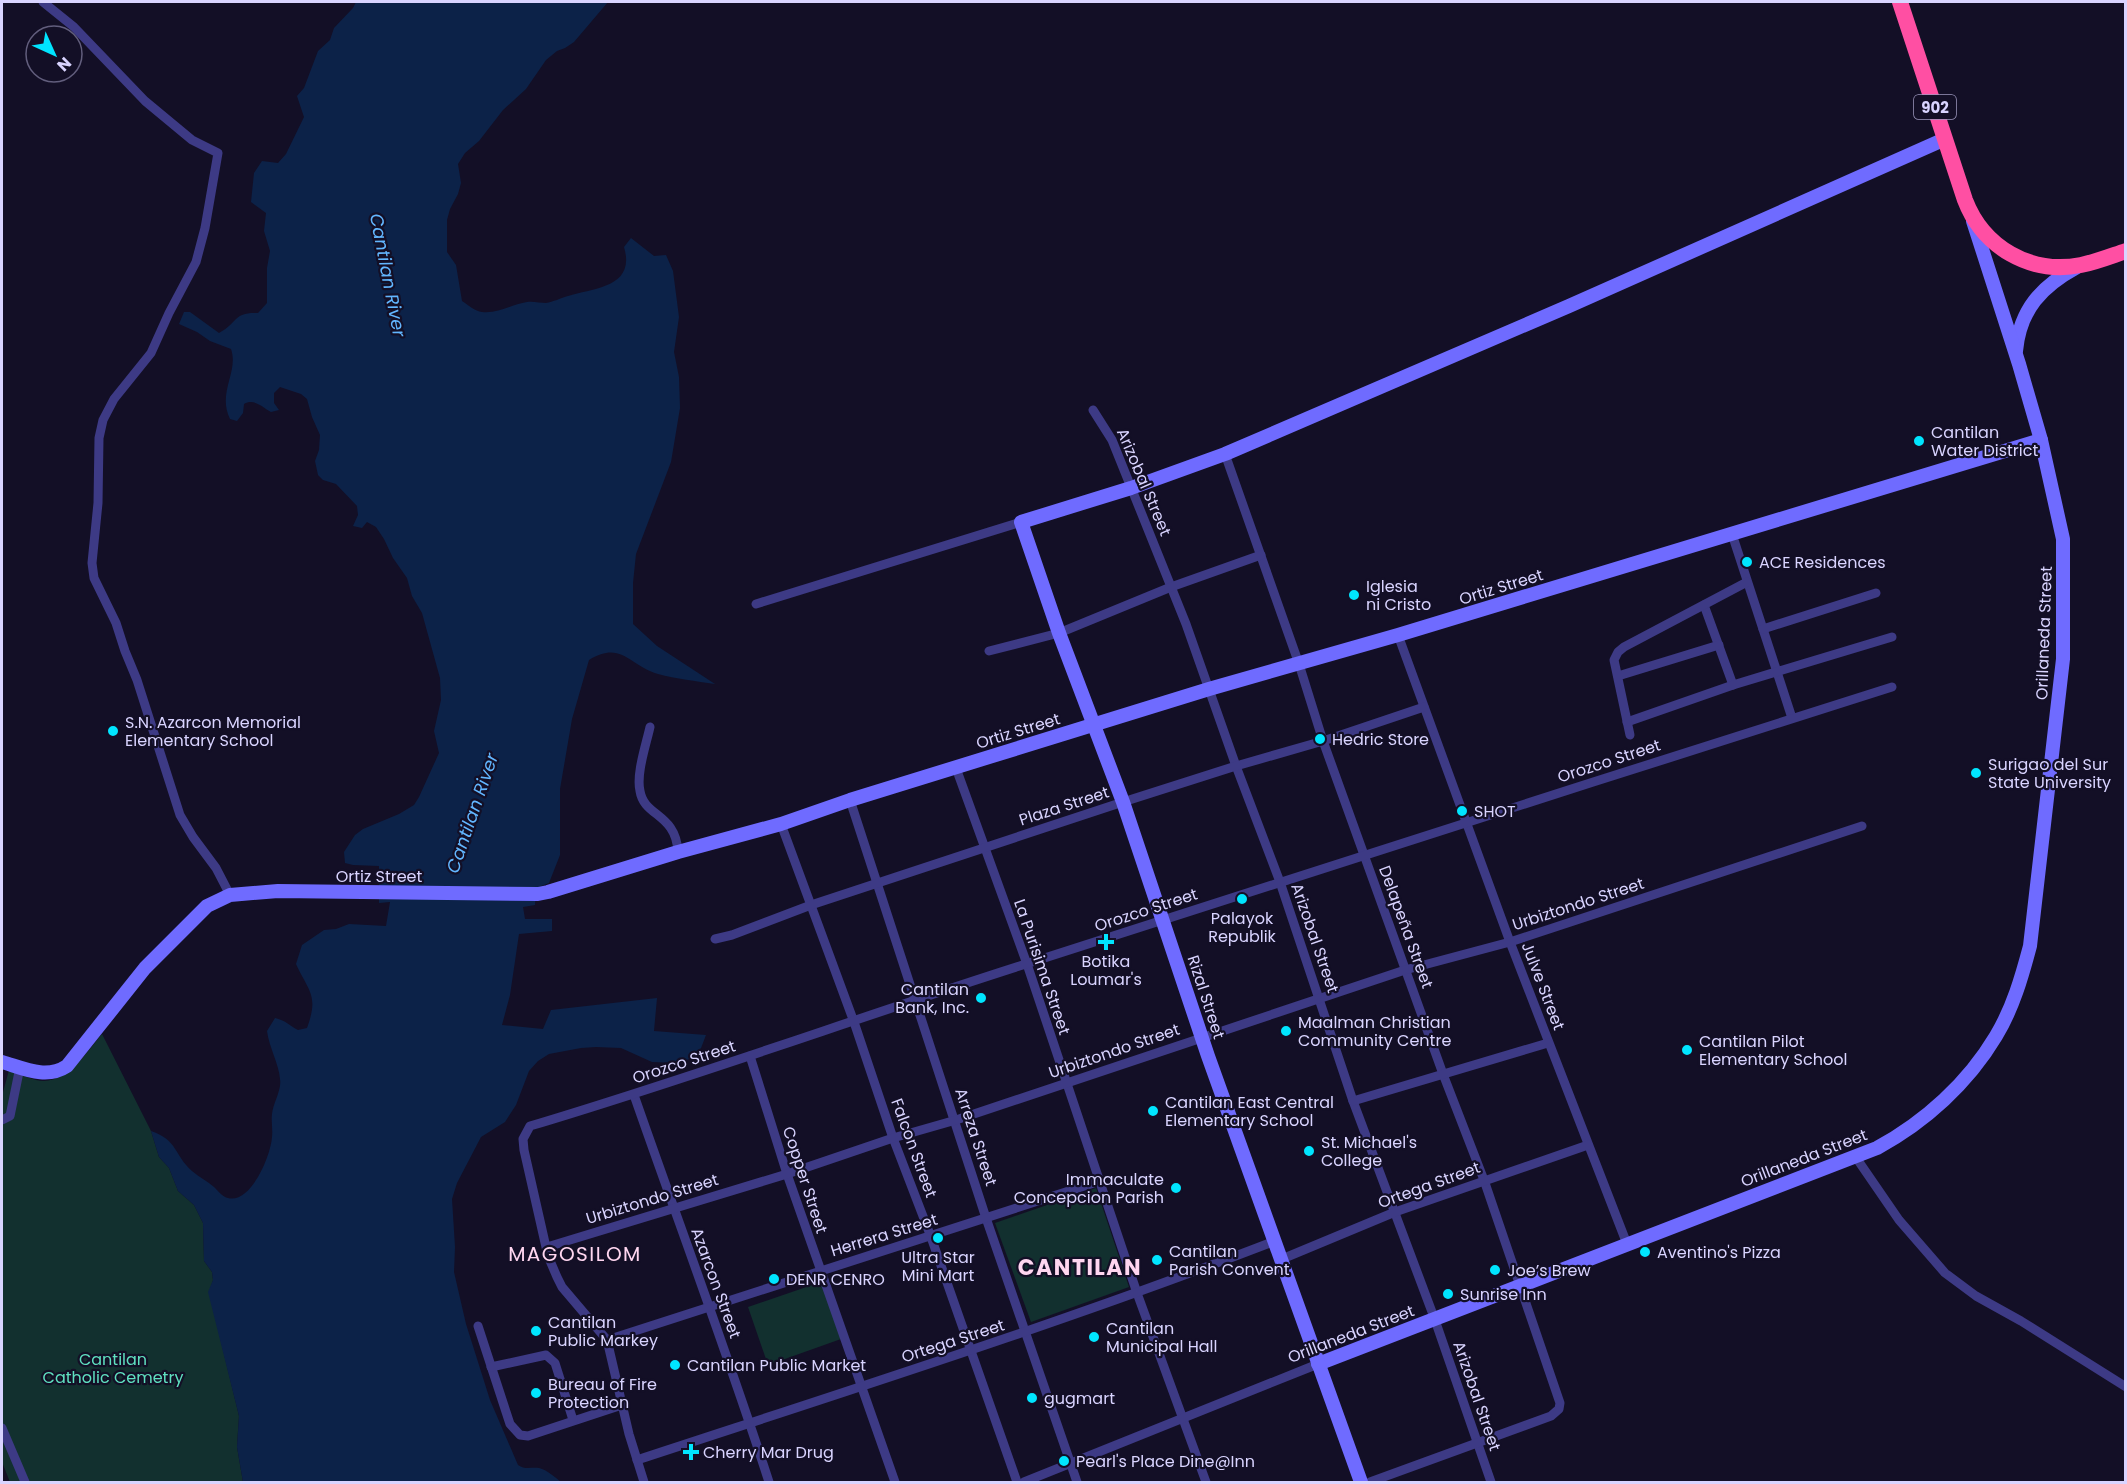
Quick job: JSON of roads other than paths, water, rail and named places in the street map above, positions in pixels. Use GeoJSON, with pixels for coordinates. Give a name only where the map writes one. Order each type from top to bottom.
{"type":"FeatureCollection","features":[{"type":"Feature","properties":{"kind":"highway","name":"902"},"geometry":{"type":"LineString","coordinates":[[1900,2],[1970,213],[1989,238],[2016,258],[2059,266],[2080,265],[2126,251]]}},
{"type":"Feature","properties":{"kind":"street"},"geometry":{"type":"LineString","coordinates":[[43,2],[80,33],[145,100],[192,140],[218,153],[205,228],[196,262],[151,353],[114,399],[103,420],[99,438],[98,503],[92,563],[94,578],[116,623],[137,680],[180,815],[216,868],[230,895]]}},
{"type":"Feature","properties":{"kind":"street"},"geometry":{"type":"LineString","coordinates":[[756,604],[1131,488],[1225,454],[1569,306],[1945,139]]}},
{"type":"Feature","properties":{"kind":"street","name":"Orillaneda Street"},"geometry":{"type":"LineString","coordinates":[[1024,1482],[1318,1364],[1877,1148],[1917,1124],[1953,1091],[1982,1057],[1997,1035],[2011,1006],[2030,946],[2063,659],[2063,539],[2040,440],[2016,353],[1970,213]]}},
{"type":"Feature","properties":{"kind":"street"},"geometry":{"type":"LineString","coordinates":[[2016,353],[2020,327],[2037,297],[2051,282],[2080,265]]}},
{"type":"Feature","properties":{"kind":"street","name":"Arizobal Street"},"geometry":{"type":"LineString","coordinates":[[1093,410],[1112,440],[1209,689],[1280,882],[1353,1101],[1435,1320],[1491,1482]]}},
{"type":"Feature","properties":{"kind":"street","name":"Ortiz Street"},"geometry":{"type":"LineString","coordinates":[[20,1067],[47,1074],[60,1071],[71,1062],[145,968],[207,906],[230,895],[278,891],[538,894],[781,824],[850,800],[1209,689],[1398,635],[2040,440]]}},
{"type":"Feature","properties":{"kind":"street","name":"Delapeña Street"},"geometry":{"type":"LineString","coordinates":[[1225,454],[1299,664],[1323,741],[1443,1074],[1484,1180],[1559,1399],[1559,1409],[1551,1416],[1476,1442]]}},
{"type":"Feature","properties":{"kind":"street","name":"Rizal Street"},"geometry":{"type":"LineString","coordinates":[[1021,522],[1059,633],[1123,802],[1202,1036],[1361,1482]]}},
{"type":"Feature","properties":{"kind":"street"},"geometry":{"type":"LineString","coordinates":[[1732,534],[1792,718]]}},
{"type":"Feature","properties":{"kind":"street"},"geometry":{"type":"LineString","coordinates":[[989,651],[1059,633],[1170,587],[1261,555]]}},
{"type":"Feature","properties":{"kind":"street"},"geometry":{"type":"LineString","coordinates":[[1630,735],[1614,660],[1618,652],[1747,582]]}},
{"type":"Feature","properties":{"kind":"street"},"geometry":{"type":"LineString","coordinates":[[1763,629],[1876,593]]}},
{"type":"Feature","properties":{"kind":"street"},"geometry":{"type":"LineString","coordinates":[[1704,605],[1733,685]]}},
{"type":"Feature","properties":{"kind":"street","name":"Julve Street"},"geometry":{"type":"LineString","coordinates":[[1398,635],[1510,942],[1627,1244]]}},
{"type":"Feature","properties":{"kind":"street"},"geometry":{"type":"LineString","coordinates":[[1627,722],[1733,685],[1892,637]]}},
{"type":"Feature","properties":{"kind":"street"},"geometry":{"type":"LineString","coordinates":[[1618,676],[1719,645]]}},
{"type":"Feature","properties":{"kind":"street","name":"Orozco Street"},"geometry":{"type":"LineString","coordinates":[[547,1247],[524,1150],[523,1139],[530,1126],[634,1095],[1364,854],[1892,687]]}},
{"type":"Feature","properties":{"kind":"street","name":"Plaza Street"},"geometry":{"type":"LineString","coordinates":[[715,939],[1123,802],[1323,741],[1424,707]]}},
{"type":"Feature","properties":{"kind":"street"},"geometry":{"type":"LineString","coordinates":[[650,727],[639,782],[640,792],[644,803],[662,817],[674,832],[678,852]]}},
{"type":"Feature","properties":{"kind":"street","name":"La Purisima Street"},"geometry":{"type":"LineString","coordinates":[[956,768],[1027,964],[1137,1293],[1206,1482]]}},
{"type":"Feature","properties":{"kind":"street","name":"Arreza Street"},"geometry":{"type":"LineString","coordinates":[[850,800],[986,1218],[1077,1482]]}},
{"type":"Feature","properties":{"kind":"street","name":"Falcon Street"},"geometry":{"type":"LineString","coordinates":[[781,824],[854,1022],[893,1138],[931,1237],[1017,1482]]}},
{"type":"Feature","properties":{"kind":"street","name":"Urbiztondo Street"},"geometry":{"type":"LineString","coordinates":[[547,1247],[956,1120],[1405,969],[1510,942],[1862,826]]}},
{"type":"Feature","properties":{"kind":"street"},"geometry":{"type":"LineString","coordinates":[[1353,1101],[1548,1043]]}},
{"type":"Feature","properties":{"kind":"street","name":"Copper Street"},"geometry":{"type":"LineString","coordinates":[[750,1056],[820,1271],[895,1482]]}},
{"type":"Feature","properties":{"kind":"street"},"geometry":{"type":"LineString","coordinates":[[2,1062],[20,1067],[10,1116],[2,1120]]}},
{"type":"Feature","properties":{"kind":"street","name":"Azarcon Street"},"geometry":{"type":"LineString","coordinates":[[634,1095],[769,1482]]}},
{"type":"Feature","properties":{"kind":"street","name":"Ortega Street"},"geometry":{"type":"LineString","coordinates":[[1282,1259],[1395,1212],[1588,1144]]}},
{"type":"Feature","properties":{"kind":"street"},"geometry":{"type":"LineString","coordinates":[[1855,1156],[1899,1220],[1945,1272],[1976,1296],[2021,1321],[2126,1387]]}},
{"type":"Feature","properties":{"kind":"street","name":"Herrera Street"},"geometry":{"type":"LineString","coordinates":[[607,1340],[1100,1181]]}},
{"type":"Feature","properties":{"kind":"street","name":"Ortega Street"},"geometry":{"type":"LineString","coordinates":[[637,1460],[971,1351],[1137,1293],[1275,1241]]}},
{"type":"Feature","properties":{"kind":"street"},"geometry":{"type":"LineString","coordinates":[[547,1247],[556,1277],[562,1287],[607,1340],[622,1405],[644,1482]]}},
{"type":"Feature","properties":{"kind":"street"},"geometry":{"type":"LineString","coordinates":[[478,1326],[510,1424],[520,1435],[528,1436],[622,1405]]}},
{"type":"Feature","properties":{"kind":"street"},"geometry":{"type":"LineString","coordinates":[[491,1367],[546,1355],[555,1363],[573,1420]]}},
{"type":"Feature","properties":{"kind":"street"},"geometry":{"type":"LineString","coordinates":[[2,1428],[25,1482]]}},
{"type":"Feature","properties":{"kind":"street"},"geometry":{"type":"LineString","coordinates":[[1370,1482],[1476,1442]]}},
{"type":"Feature","properties":{"kind":"water","name":"Cantilan River"},"geometry":{"type":"Polygon","coordinates":[[[356,2],[608,2],[574,42],[546,60],[526,89],[503,110],[479,141],[465,153],[458,164],[461,183],[447,220],[447,252],[456,265],[462,301],[482,312],[494,312],[527,302],[546,303],[611,284],[624,270],[626,260],[624,247],[631,238],[654,256],[666,255],[673,271],[679,317],[674,352],[679,377],[680,408],[671,462],[636,554],[633,624],[657,646],[715,684],[658,674],[618,654],[600,655],[589,660],[572,719],[560,789],[560,855],[549,883],[536,888],[535,905],[523,907],[525,919],[552,919],[552,931],[519,934],[510,995],[502,1025],[543,1029],[551,1010],[657,998],[654,1031],[706,1035],[698,1056],[678,1063],[652,1062],[621,1048],[596,1047],[549,1054],[538,1061],[529,1071],[516,1105],[505,1122],[481,1137],[457,1183],[452,1199],[454,1272],[466,1324],[490,1400],[518,1465],[542,1469],[561,1482],[243,1482],[237,1447],[239,1416],[208,1292],[213,1280],[212,1272],[204,1261],[203,1223],[194,1205],[178,1191],[169,1168],[159,1157],[151,1131],[171,1143],[192,1171],[224,1196],[236,1198],[252,1186],[264,1166],[271,1145],[272,1114],[280,1083],[278,1067],[267,1031],[275,1018],[298,1030],[307,1028],[311,1017],[311,994],[296,964],[302,945],[324,930],[336,929],[349,924],[386,926],[390,902],[379,903],[379,866],[345,863],[344,852],[355,835],[363,829],[414,805],[439,753],[434,731],[441,700],[440,678],[422,613],[412,596],[407,578],[376,527],[367,522],[362,528],[353,526],[358,515],[357,506],[336,484],[323,480],[318,475],[315,461],[319,450],[320,435],[307,399],[301,394],[280,387],[274,393],[274,403],[279,410],[271,412],[258,404],[248,402],[244,404],[243,413],[237,421],[230,419],[226,400],[233,358],[231,349],[210,341],[179,324],[184,312],[190,312],[219,333],[240,316],[258,313],[267,303],[267,268],[270,251],[264,231],[266,213],[251,202],[254,173],[262,161],[278,163],[286,154],[304,117],[297,96],[304,88],[318,51],[330,40],[334,28],[356,2]]]}},
{"type":"Feature","properties":{"kind":"place","name":"Cantilan Water District"},"geometry":{"type":"Point","coordinates":[1919,441]}},
{"type":"Feature","properties":{"kind":"place","name":"ACE Residences"},"geometry":{"type":"Point","coordinates":[1747,562]}},
{"type":"Feature","properties":{"kind":"place","name":"Iglesia ni Cristo"},"geometry":{"type":"Point","coordinates":[1354,595]}},
{"type":"Feature","properties":{"kind":"place","name":"S.N. Azarcon Memorial Elementary School"},"geometry":{"type":"Point","coordinates":[113,731]}},
{"type":"Feature","properties":{"kind":"place","name":"Hedric Store"},"geometry":{"type":"Point","coordinates":[1320,739]}},
{"type":"Feature","properties":{"kind":"place","name":"Surigao del Sur State University"},"geometry":{"type":"Point","coordinates":[1976,773]}},
{"type":"Feature","properties":{"kind":"place","name":"SHOT"},"geometry":{"type":"Point","coordinates":[1462,811]}},
{"type":"Feature","properties":{"kind":"place","name":"Palayok Republik"},"geometry":{"type":"Point","coordinates":[1242,899]}},
{"type":"Feature","properties":{"kind":"place","name":"Botika Loumar's"},"geometry":{"type":"Point","coordinates":[1106,942]}},
{"type":"Feature","properties":{"kind":"place","name":"Cantilan Bank, Inc."},"geometry":{"type":"Point","coordinates":[981,998]}},
{"type":"Feature","properties":{"kind":"place","name":"Maalman Christian Community Centre"},"geometry":{"type":"Point","coordinates":[1286,1031]}},
{"type":"Feature","properties":{"kind":"place","name":"Cantilan Pilot Elementary School"},"geometry":{"type":"Point","coordinates":[1687,1050]}},
{"type":"Feature","properties":{"kind":"place","name":"Cantilan East Central Elementary School"},"geometry":{"type":"Point","coordinates":[1153,1111]}},
{"type":"Feature","properties":{"kind":"place","name":"St. Michael's College"},"geometry":{"type":"Point","coordinates":[1309,1151]}},
{"type":"Feature","properties":{"kind":"place","name":"Immaculate Concepcion Parish"},"geometry":{"type":"Point","coordinates":[1176,1188]}},
{"type":"Feature","properties":{"kind":"place","name":"Ultra Star Mini Mart"},"geometry":{"type":"Point","coordinates":[938,1238]}},
{"type":"Feature","properties":{"kind":"place","name":"Aventino's Pizza"},"geometry":{"type":"Point","coordinates":[1645,1252]}},
{"type":"Feature","properties":{"kind":"place","name":"Cantilan Parish Convent"},"geometry":{"type":"Point","coordinates":[1157,1260]}},
{"type":"Feature","properties":{"kind":"place","name":"Joe’s Brew"},"geometry":{"type":"Point","coordinates":[1495,1270]}},
{"type":"Feature","properties":{"kind":"place","name":"DENR CENRO"},"geometry":{"type":"Point","coordinates":[774,1279]}},
{"type":"Feature","properties":{"kind":"place","name":"Sunrise Inn"},"geometry":{"type":"Point","coordinates":[1448,1294]}},
{"type":"Feature","properties":{"kind":"place","name":"Cantilan Public Markey"},"geometry":{"type":"Point","coordinates":[536,1331]}},
{"type":"Feature","properties":{"kind":"place","name":"Cantilan Municipal Hall"},"geometry":{"type":"Point","coordinates":[1094,1337]}},
{"type":"Feature","properties":{"kind":"place","name":"Cantilan Public Market"},"geometry":{"type":"Point","coordinates":[675,1365]}},
{"type":"Feature","properties":{"kind":"place","name":"Bureau of Fire Protection"},"geometry":{"type":"Point","coordinates":[536,1393]}},
{"type":"Feature","properties":{"kind":"place","name":"gugmart"},"geometry":{"type":"Point","coordinates":[1032,1398]}},
{"type":"Feature","properties":{"kind":"place","name":"Cherry Mar Drug"},"geometry":{"type":"Point","coordinates":[691,1452]}},
{"type":"Feature","properties":{"kind":"place","name":"Pearl's Place Dine@Inn"},"geometry":{"type":"Point","coordinates":[1064,1461]}},
{"type":"Feature","properties":{"kind":"district","name":"MAGOSILOM"},"geometry":{"type":"Point","coordinates":[575,1254]}},
{"type":"Feature","properties":{"kind":"district","name":"CANTILAN"},"geometry":{"type":"Point","coordinates":[1080,1267]}},
{"type":"Feature","properties":{"kind":"park label","name":"Cantilan Catholic Cemetry"},"geometry":{"type":"Point","coordinates":[113,1368]}}]}
